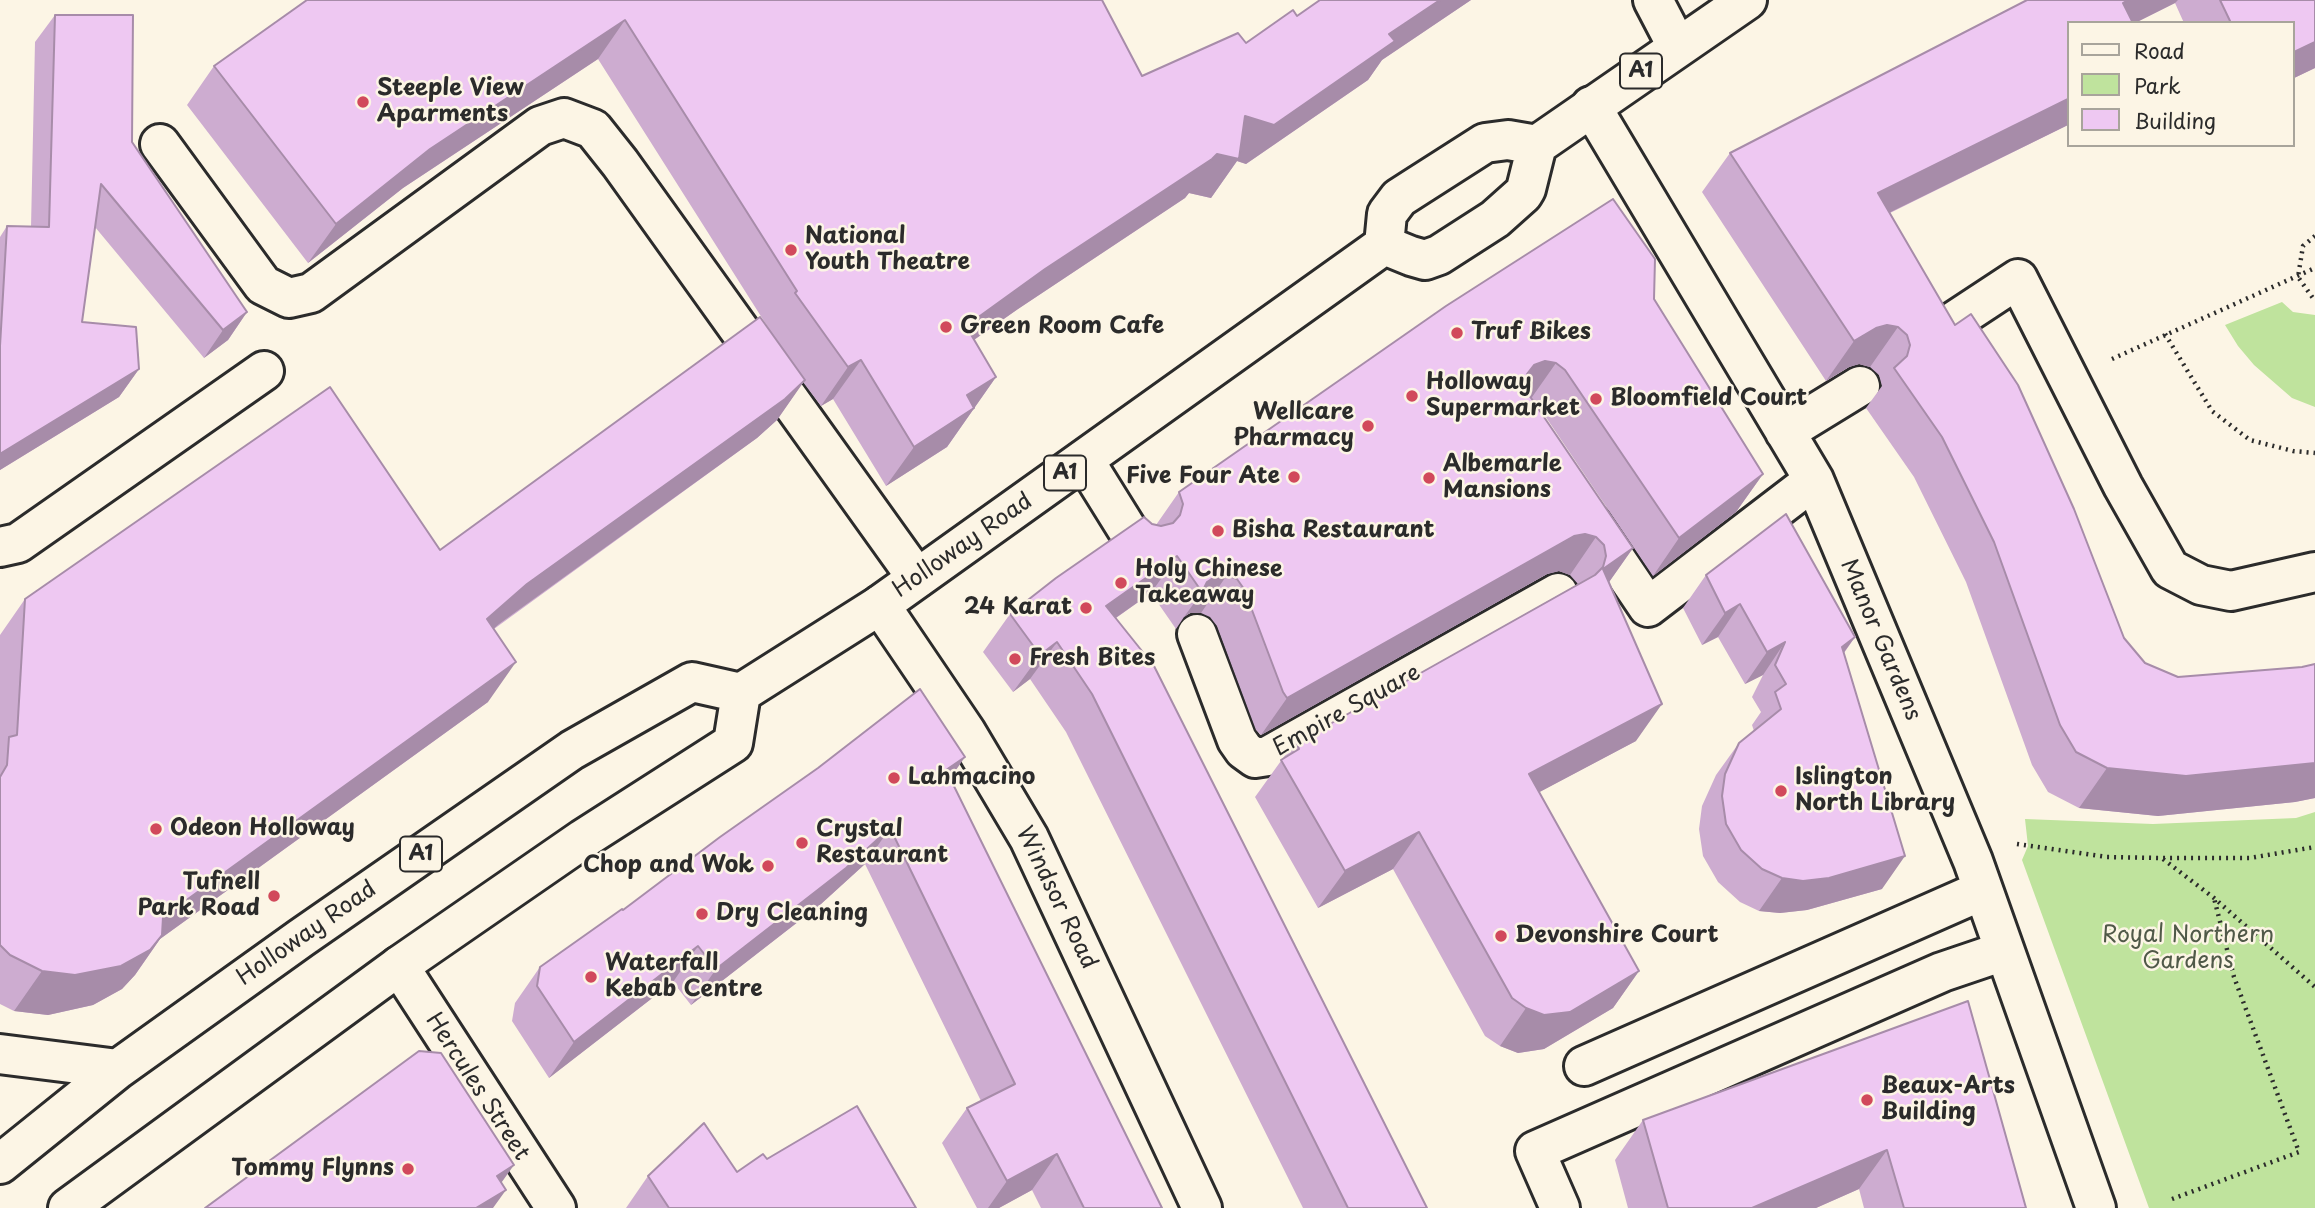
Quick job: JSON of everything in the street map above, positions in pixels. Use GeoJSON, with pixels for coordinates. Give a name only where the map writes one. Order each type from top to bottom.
{"type":"FeatureCollection","features":[{"type":"Feature","properties":{"kind":"main road"},"geometry":{"type":"LineString","coordinates":[[1653,0],[1677,46]]}},
{"type":"Feature","properties":{"kind":"main road","name":"A1"},"geometry":{"type":"LineString","coordinates":[[1537,145],[1747,0]]}},
{"type":"Feature","properties":{"kind":"main road","name":"Manor Gardens"},"geometry":{"type":"LineString","coordinates":[[1591,106],[1814,480],[1961,833],[2096,1208]]}},
{"type":"Feature","properties":{"kind":"main road"},"geometry":{"type":"LineString","coordinates":[[160,144],[263,285],[289,298],[311,293],[540,126],[564,118],[593,129],[917,578]]}},
{"type":"Feature","properties":{"kind":"main road"},"geometry":{"type":"LineString","coordinates":[[1508,140],[1537,145],[1526,189],[1495,219],[1439,255],[1425,260],[1384,245],[1387,214],[1399,198],[1485,143],[1508,140]]}},
{"type":"Feature","properties":{"kind":"main road","name":"Holloway Road"},"geometry":{"type":"LineString","coordinates":[[0,1164],[118,1069],[301,937],[572,750],[692,682],[741,692],[880,605],[1384,245]]}},
{"type":"Feature","properties":{"kind":"main road"},"geometry":{"type":"LineString","coordinates":[[1936,333],[2018,279],[2123,486],[2170,569],[2201,585],[2231,591],[2315,572]]}},
{"type":"Feature","properties":{"kind":"main road"},"geometry":{"type":"LineString","coordinates":[[0,547],[18,543],[264,371]]}},
{"type":"Feature","properties":{"kind":"main road"},"geometry":{"type":"LineString","coordinates":[[1785,432],[1860,386]]}},
{"type":"Feature","properties":{"kind":"main road"},"geometry":{"type":"LineString","coordinates":[[1084,460],[1135,542]]}},
{"type":"Feature","properties":{"kind":"main road"},"geometry":{"type":"LineString","coordinates":[[1573,497],[1648,607],[1814,480]]}},
{"type":"Feature","properties":{"kind":"main road","name":"Empire Square"},"geometry":{"type":"LineString","coordinates":[[1197,634],[1237,740],[1244,750],[1255,758],[1268,756],[1558,593]]}},
{"type":"Feature","properties":{"kind":"main road","name":"Windsor Road"},"geometry":{"type":"LineString","coordinates":[[880,605],[966,732],[1029,838],[1202,1208]]}},
{"type":"Feature","properties":{"kind":"main road"},"geometry":{"type":"LineString","coordinates":[[68,1208],[399,966],[583,839],[733,743],[741,692]]}},
{"type":"Feature","properties":{"kind":"main road"},"geometry":{"type":"LineString","coordinates":[[1584,1066],[1983,890]]}},
{"type":"Feature","properties":{"kind":"main road"},"geometry":{"type":"LineString","coordinates":[[1560,1208],[1535,1151],[1942,972],[2004,951]]}},
{"type":"Feature","properties":{"kind":"main road","name":"Hercules Street"},"geometry":{"type":"LineString","coordinates":[[399,966],[556,1208]]}},
{"type":"Feature","properties":{"kind":"main road"},"geometry":{"type":"LineString","coordinates":[[0,1054],[118,1069]]}},
{"type":"Feature","properties":{"kind":"path"},"geometry":{"type":"LineString","coordinates":[[2315,236],[2302,246],[2298,277],[2315,301]]}},
{"type":"Feature","properties":{"kind":"path"},"geometry":{"type":"LineString","coordinates":[[2070,379],[2315,268]]}},
{"type":"Feature","properties":{"kind":"path"},"geometry":{"type":"LineString","coordinates":[[2165,334],[2212,411],[2250,440],[2293,452],[2315,453]]}},
{"type":"Feature","properties":{"kind":"path"},"geometry":{"type":"LineString","coordinates":[[1961,833],[2107,857],[2250,858],[2315,847]]}},
{"type":"Feature","properties":{"kind":"path"},"geometry":{"type":"LineString","coordinates":[[2163,858],[2214,898],[2315,987]]}},
{"type":"Feature","properties":{"kind":"path"},"geometry":{"type":"LineString","coordinates":[[2172,1199],[2299,1152],[2234,977],[2214,898]]}},
{"type":"Feature","properties":{"kind":"green space"},"geometry":{"type":"Polygon","coordinates":[[[2282,302],[2293,312],[2315,315],[2315,407],[2292,398],[2254,365],[2225,325],[2282,302]]]}},
{"type":"Feature","properties":{"kind":"green space","name":"Royal Northern Gardens"},"geometry":{"type":"Polygon","coordinates":[[[2315,812],[2315,1208],[2149,1208],[2022,860],[2028,846],[2025,819],[2153,824],[2296,818],[2315,812]]]}},
{"type":"Feature","properties":{"kind":"building"},"geometry":{"type":"Polygon","coordinates":[[[307,0],[1102,0],[1142,76],[1238,33],[1246,43],[1293,10],[1297,16],[1320,0],[1440,0],[1389,34],[1395,41],[1274,125],[1245,116],[1239,159],[1217,154],[1045,269],[966,326],[996,377],[967,395],[974,408],[914,447],[861,360],[848,367],[795,293],[797,291],[625,20],[430,149],[336,224],[214,66],[307,0]]]}},
{"type":"Feature","properties":{"kind":"building"},"geometry":{"type":"Polygon","coordinates":[[[2027,0],[2128,0],[2123,3],[2132,21],[2066,21],[2066,100],[1878,193],[1955,325],[1971,314],[2018,385],[2074,509],[2124,638],[2145,663],[2178,677],[2315,664],[2315,763],[2186,776],[2107,768],[2076,752],[2060,725],[1994,542],[1942,437],[1894,368],[1907,356],[1910,345],[1907,335],[1898,327],[1887,325],[1854,341],[1730,153],[2027,0]]]}},
{"type":"Feature","properties":{"kind":"building"},"geometry":{"type":"Polygon","coordinates":[[[2220,0],[2315,0],[2315,42],[2294,52],[2294,21],[2230,21],[2220,0]]]}},
{"type":"Feature","properties":{"kind":"building"},"geometry":{"type":"Polygon","coordinates":[[[55,15],[133,15],[132,142],[247,312],[223,330],[101,184],[82,322],[136,327],[139,369],[0,454],[0,346],[7,226],[49,227],[55,15]]]}},
{"type":"Feature","properties":{"kind":"building"},"geometry":{"type":"Polygon","coordinates":[[[1613,199],[1655,259],[1654,299],[1763,474],[1679,538],[1565,370],[1556,363],[1545,361],[1534,365],[1527,374],[1529,395],[1633,548],[1603,569],[1662,704],[1529,774],[1639,971],[1570,1012],[1544,1015],[1526,1008],[1512,998],[1419,832],[1345,871],[1281,760],[1299,749],[1296,740],[1305,738],[1595,575],[1603,567],[1606,556],[1604,545],[1596,537],[1585,534],[1574,536],[1287,698],[1244,589],[1237,579],[1227,575],[1216,576],[1207,582],[1202,592],[1177,556],[1106,606],[1154,666],[1427,1208],[1348,1208],[1092,694],[1057,642],[1040,655],[1010,614],[1056,578],[1144,517],[1152,524],[1161,526],[1173,523],[1180,515],[1183,504],[1179,492],[1446,306],[1613,199]]]}},
{"type":"Feature","properties":{"kind":"building","name":"Odeon Holloway"},"geometry":{"type":"Polygon","coordinates":[[[760,317],[805,380],[785,399],[527,584],[487,619],[516,662],[163,917],[162,935],[150,950],[121,966],[75,975],[42,971],[10,955],[0,945],[0,777],[7,765],[9,737],[17,735],[25,599],[330,387],[440,550],[760,317]]]}},
{"type":"Feature","properties":{"kind":"building"},"geometry":{"type":"Polygon","coordinates":[[[1786,514],[1855,637],[1842,647],[1905,856],[1829,878],[1803,881],[1782,878],[1762,869],[1741,850],[1726,824],[1722,796],[1725,774],[1739,743],[1781,709],[1775,692],[1786,684],[1775,665],[1785,642],[1767,652],[1740,604],[1725,613],[1706,575],[1786,514]]]}},
{"type":"Feature","properties":{"kind":"building"},"geometry":{"type":"Polygon","coordinates":[[[920,689],[965,757],[946,770],[1162,1208],[1084,1208],[1057,1154],[1007,1181],[967,1108],[1015,1084],[890,828],[846,868],[716,969],[698,946],[574,1042],[537,986],[540,967],[818,768],[920,689]]]}},
{"type":"Feature","properties":{"kind":"building","name":"Beaux-Arts Building"},"geometry":{"type":"Polygon","coordinates":[[[1968,1001],[2026,1208],[1904,1208],[1887,1150],[1752,1208],[1668,1208],[1643,1120],[1968,1001]]]}},
{"type":"Feature","properties":{"kind":"building"},"geometry":{"type":"Polygon","coordinates":[[[419,1051],[441,1053],[514,1165],[497,1176],[506,1190],[476,1208],[205,1208],[419,1051]]]}},
{"type":"Feature","properties":{"kind":"building"},"geometry":{"type":"Polygon","coordinates":[[[857,1106],[916,1208],[669,1208],[648,1176],[704,1123],[737,1172],[763,1154],[767,1159],[857,1106]]]}},
{"type":"Feature","properties":{"kind":"place","name":"Steeple View Aparments"},"geometry":{"type":"Point","coordinates":[363,102]}},
{"type":"Feature","properties":{"kind":"place","name":"National Youth Theatre"},"geometry":{"type":"Point","coordinates":[791,250]}},
{"type":"Feature","properties":{"kind":"place","name":"Green Room Cafe"},"geometry":{"type":"Point","coordinates":[946,327]}},
{"type":"Feature","properties":{"kind":"place","name":"Truf Bikes"},"geometry":{"type":"Point","coordinates":[1457,333]}},
{"type":"Feature","properties":{"kind":"place","name":"Holloway Supermarket"},"geometry":{"type":"Point","coordinates":[1412,396]}},
{"type":"Feature","properties":{"kind":"place","name":"Bloomfield Court"},"geometry":{"type":"Point","coordinates":[1596,399]}},
{"type":"Feature","properties":{"kind":"place","name":"Wellcare Pharmacy"},"geometry":{"type":"Point","coordinates":[1368,426]}},
{"type":"Feature","properties":{"kind":"place","name":"Five Four Ate"},"geometry":{"type":"Point","coordinates":[1294,477]}},
{"type":"Feature","properties":{"kind":"place","name":"Albemarle Mansions"},"geometry":{"type":"Point","coordinates":[1429,478]}},
{"type":"Feature","properties":{"kind":"place","name":"Bisha Restaurant"},"geometry":{"type":"Point","coordinates":[1218,531]}},
{"type":"Feature","properties":{"kind":"place","name":"Holy Chinese Takeaway"},"geometry":{"type":"Point","coordinates":[1121,583]}},
{"type":"Feature","properties":{"kind":"place","name":"24 Karat"},"geometry":{"type":"Point","coordinates":[1086,608]}},
{"type":"Feature","properties":{"kind":"place","name":"Fresh Bites"},"geometry":{"type":"Point","coordinates":[1015,659]}},
{"type":"Feature","properties":{"kind":"place","name":"Lahmacino"},"geometry":{"type":"Point","coordinates":[894,778]}},
{"type":"Feature","properties":{"kind":"place","name":"Islington North Library"},"geometry":{"type":"Point","coordinates":[1781,791]}},
{"type":"Feature","properties":{"kind":"place","name":"Odeon Holloway"},"geometry":{"type":"Point","coordinates":[156,829]}},
{"type":"Feature","properties":{"kind":"place","name":"Crystal Restaurant"},"geometry":{"type":"Point","coordinates":[802,843]}},
{"type":"Feature","properties":{"kind":"place","name":"Chop and Wok"},"geometry":{"type":"Point","coordinates":[768,866]}},
{"type":"Feature","properties":{"kind":"place","name":"Tufnell Park Road"},"geometry":{"type":"Point","coordinates":[274,896]}},
{"type":"Feature","properties":{"kind":"place","name":"Dry Cleaning"},"geometry":{"type":"Point","coordinates":[702,914]}},
{"type":"Feature","properties":{"kind":"place","name":"Devonshire Court"},"geometry":{"type":"Point","coordinates":[1501,936]}},
{"type":"Feature","properties":{"kind":"place","name":"Waterfall Kebab Centre"},"geometry":{"type":"Point","coordinates":[591,977]}},
{"type":"Feature","properties":{"kind":"place","name":"Beaux-Arts Building"},"geometry":{"type":"Point","coordinates":[1867,1100]}},
{"type":"Feature","properties":{"kind":"place","name":"Tommy Flynns"},"geometry":{"type":"Point","coordinates":[408,1169]}}]}
